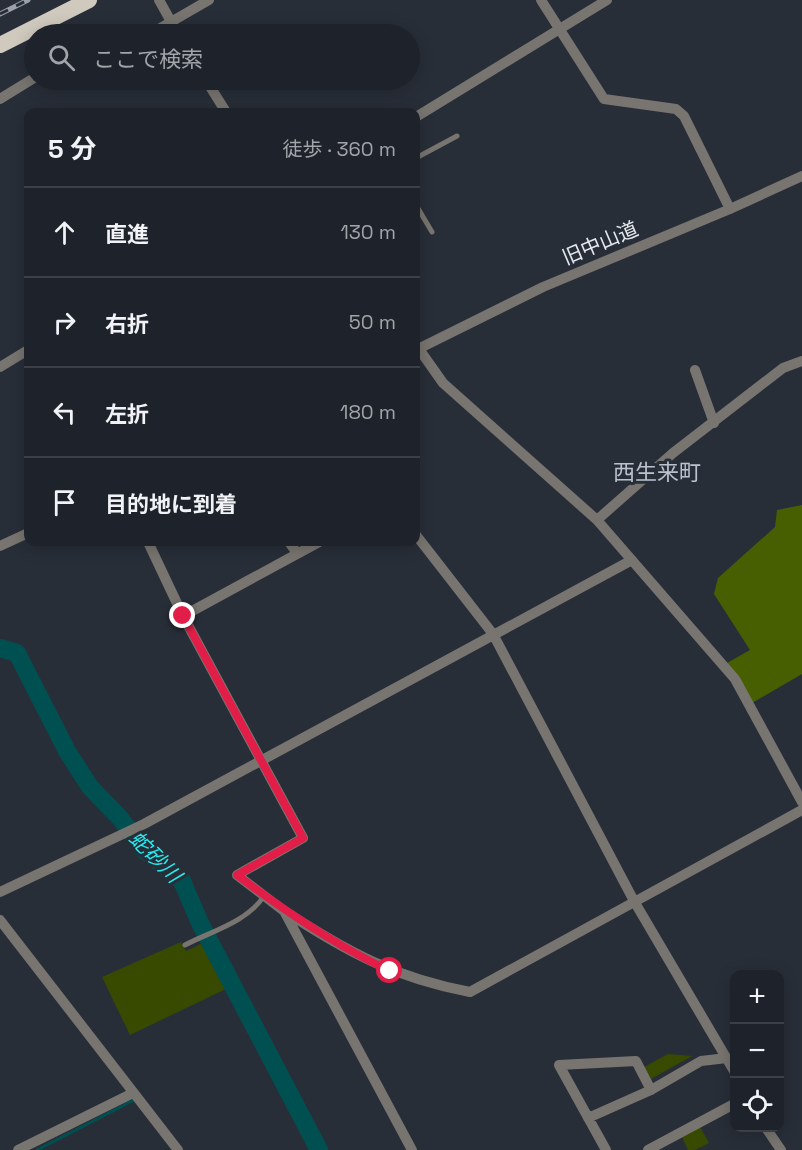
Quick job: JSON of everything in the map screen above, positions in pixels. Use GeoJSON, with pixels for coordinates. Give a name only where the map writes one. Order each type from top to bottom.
{"type":"FeatureCollection","features":[{"type":"Feature","properties":{"kind":"highway"},"geometry":{"type":"LineString","coordinates":[[42,24],[89,0]]}},
{"type":"Feature","properties":{"kind":"highway"},"geometry":{"type":"LineString","coordinates":[[0,45],[24,33]]}},
{"type":"Feature","properties":{"kind":"street"},"geometry":{"type":"LineString","coordinates":[[159,0],[171,22]]}},
{"type":"Feature","properties":{"kind":"street"},"geometry":{"type":"LineString","coordinates":[[168,24],[209,0]]}},
{"type":"Feature","properties":{"kind":"street"},"geometry":{"type":"LineString","coordinates":[[541,0],[604,99],[676,109],[684,116],[730,209]]}},
{"type":"Feature","properties":{"kind":"street"},"geometry":{"type":"LineString","coordinates":[[420,115],[607,0]]}},
{"type":"Feature","properties":{"kind":"street"},"geometry":{"type":"LineString","coordinates":[[0,99],[24,84]]}},
{"type":"Feature","properties":{"kind":"street"},"geometry":{"type":"LineString","coordinates":[[212,90],[224,108]]}},
{"type":"Feature","properties":{"kind":"street","name":"旧中山道"},"geometry":{"type":"LineString","coordinates":[[420,348],[543,286],[730,209],[802,176]]}},
{"type":"Feature","properties":{"kind":"street"},"geometry":{"type":"LineString","coordinates":[[0,368],[24,353]]}},
{"type":"Feature","properties":{"kind":"street"},"geometry":{"type":"LineString","coordinates":[[420,353],[443,383],[597,520],[735,680],[802,802]]}},
{"type":"Feature","properties":{"kind":"street"},"geometry":{"type":"LineString","coordinates":[[597,520],[673,453],[783,368],[802,361]]}},
{"type":"Feature","properties":{"kind":"street"},"geometry":{"type":"LineString","coordinates":[[696,370],[714,423]]}},
{"type":"Feature","properties":{"kind":"street"},"geometry":{"type":"LineString","coordinates":[[0,546],[24,535]]}},
{"type":"Feature","properties":{"kind":"street"},"geometry":{"type":"LineString","coordinates":[[420,540],[494,634],[634,901],[730,1063]]}},
{"type":"Feature","properties":{"kind":"street"},"geometry":{"type":"LineString","coordinates":[[150,546],[183,616],[303,838],[237,875],[284,911],[342,948],[390,971],[432,985],[470,992],[802,810]]}},
{"type":"Feature","properties":{"kind":"street"},"geometry":{"type":"LineString","coordinates":[[292,546],[297,553]]}},
{"type":"Feature","properties":{"kind":"street"},"geometry":{"type":"LineString","coordinates":[[183,616],[311,546]]}},
{"type":"Feature","properties":{"kind":"street"},"geometry":{"type":"LineString","coordinates":[[0,892],[138,827],[632,560]]}},
{"type":"Feature","properties":{"kind":"street"},"geometry":{"type":"LineString","coordinates":[[284,911],[412,1150]]}},
{"type":"Feature","properties":{"kind":"street"},"geometry":{"type":"LineString","coordinates":[[0,920],[178,1150]]}},
{"type":"Feature","properties":{"kind":"street"},"geometry":{"type":"LineString","coordinates":[[588,1118],[651,1090],[701,1061],[727,1058]]}},
{"type":"Feature","properties":{"kind":"street"},"geometry":{"type":"LineString","coordinates":[[606,1150],[559,1065],[636,1061],[651,1090]]}},
{"type":"Feature","properties":{"kind":"street"},"geometry":{"type":"LineString","coordinates":[[18,1150],[133,1093]]}},
{"type":"Feature","properties":{"kind":"street"},"geometry":{"type":"LineString","coordinates":[[648,1150],[730,1107]]}},
{"type":"Feature","properties":{"kind":"street"},"geometry":{"type":"LineString","coordinates":[[764,1150],[778,1147],[769,1132]]}},
{"type":"Feature","properties":{"kind":"lane"},"geometry":{"type":"LineString","coordinates":[[420,156],[457,136]]}},
{"type":"Feature","properties":{"kind":"lane"},"geometry":{"type":"LineString","coordinates":[[420,212],[432,232]]}},
{"type":"Feature","properties":{"kind":"lane"},"geometry":{"type":"LineString","coordinates":[[185,945],[220,930],[256,908],[264,896]]}},
{"type":"Feature","properties":{"kind":"green space"},"geometry":{"type":"Polygon","coordinates":[[[802,505],[802,674],[752,703],[727,663],[750,650],[714,594],[718,578],[775,527],[777,510],[802,505]]]}},
{"type":"Feature","properties":{"kind":"green space"},"geometry":{"type":"Polygon","coordinates":[[[181,942],[186,951],[205,942],[230,987],[130,1035],[102,977],[181,942]]]}},
{"type":"Feature","properties":{"kind":"green space"},"geometry":{"type":"Polygon","coordinates":[[[668,1054],[692,1056],[651,1079],[644,1067],[668,1054]]]}},
{"type":"Feature","properties":{"kind":"green space"},"geometry":{"type":"Polygon","coordinates":[[[700,1127],[709,1143],[695,1150],[688,1150],[682,1137],[700,1127]]]}},
{"type":"Feature","properties":{"kind":"waterway","name":"蛇砂川"},"geometry":{"type":"LineString","coordinates":[[0,648],[17,653],[67,751],[90,787],[120,818],[143,849],[182,881],[200,923],[319,1150]]}},
{"type":"Feature","properties":{"kind":"waterway"},"geometry":{"type":"LineString","coordinates":[[37,1150],[132,1101]]}},
{"type":"Feature","properties":{"kind":"railway"},"geometry":{"type":"LineString","coordinates":[[0,14],[28,0]]}},
{"type":"Feature","properties":{"kind":"district","name":"西生来町"},"geometry":{"type":"Point","coordinates":[657,472]}},
{"type":"Feature","properties":{"kind":"route"},"geometry":{"type":"LineString","coordinates":[[183,616],[303,838],[237,875],[284,911],[342,948],[390,971]]}}]}
